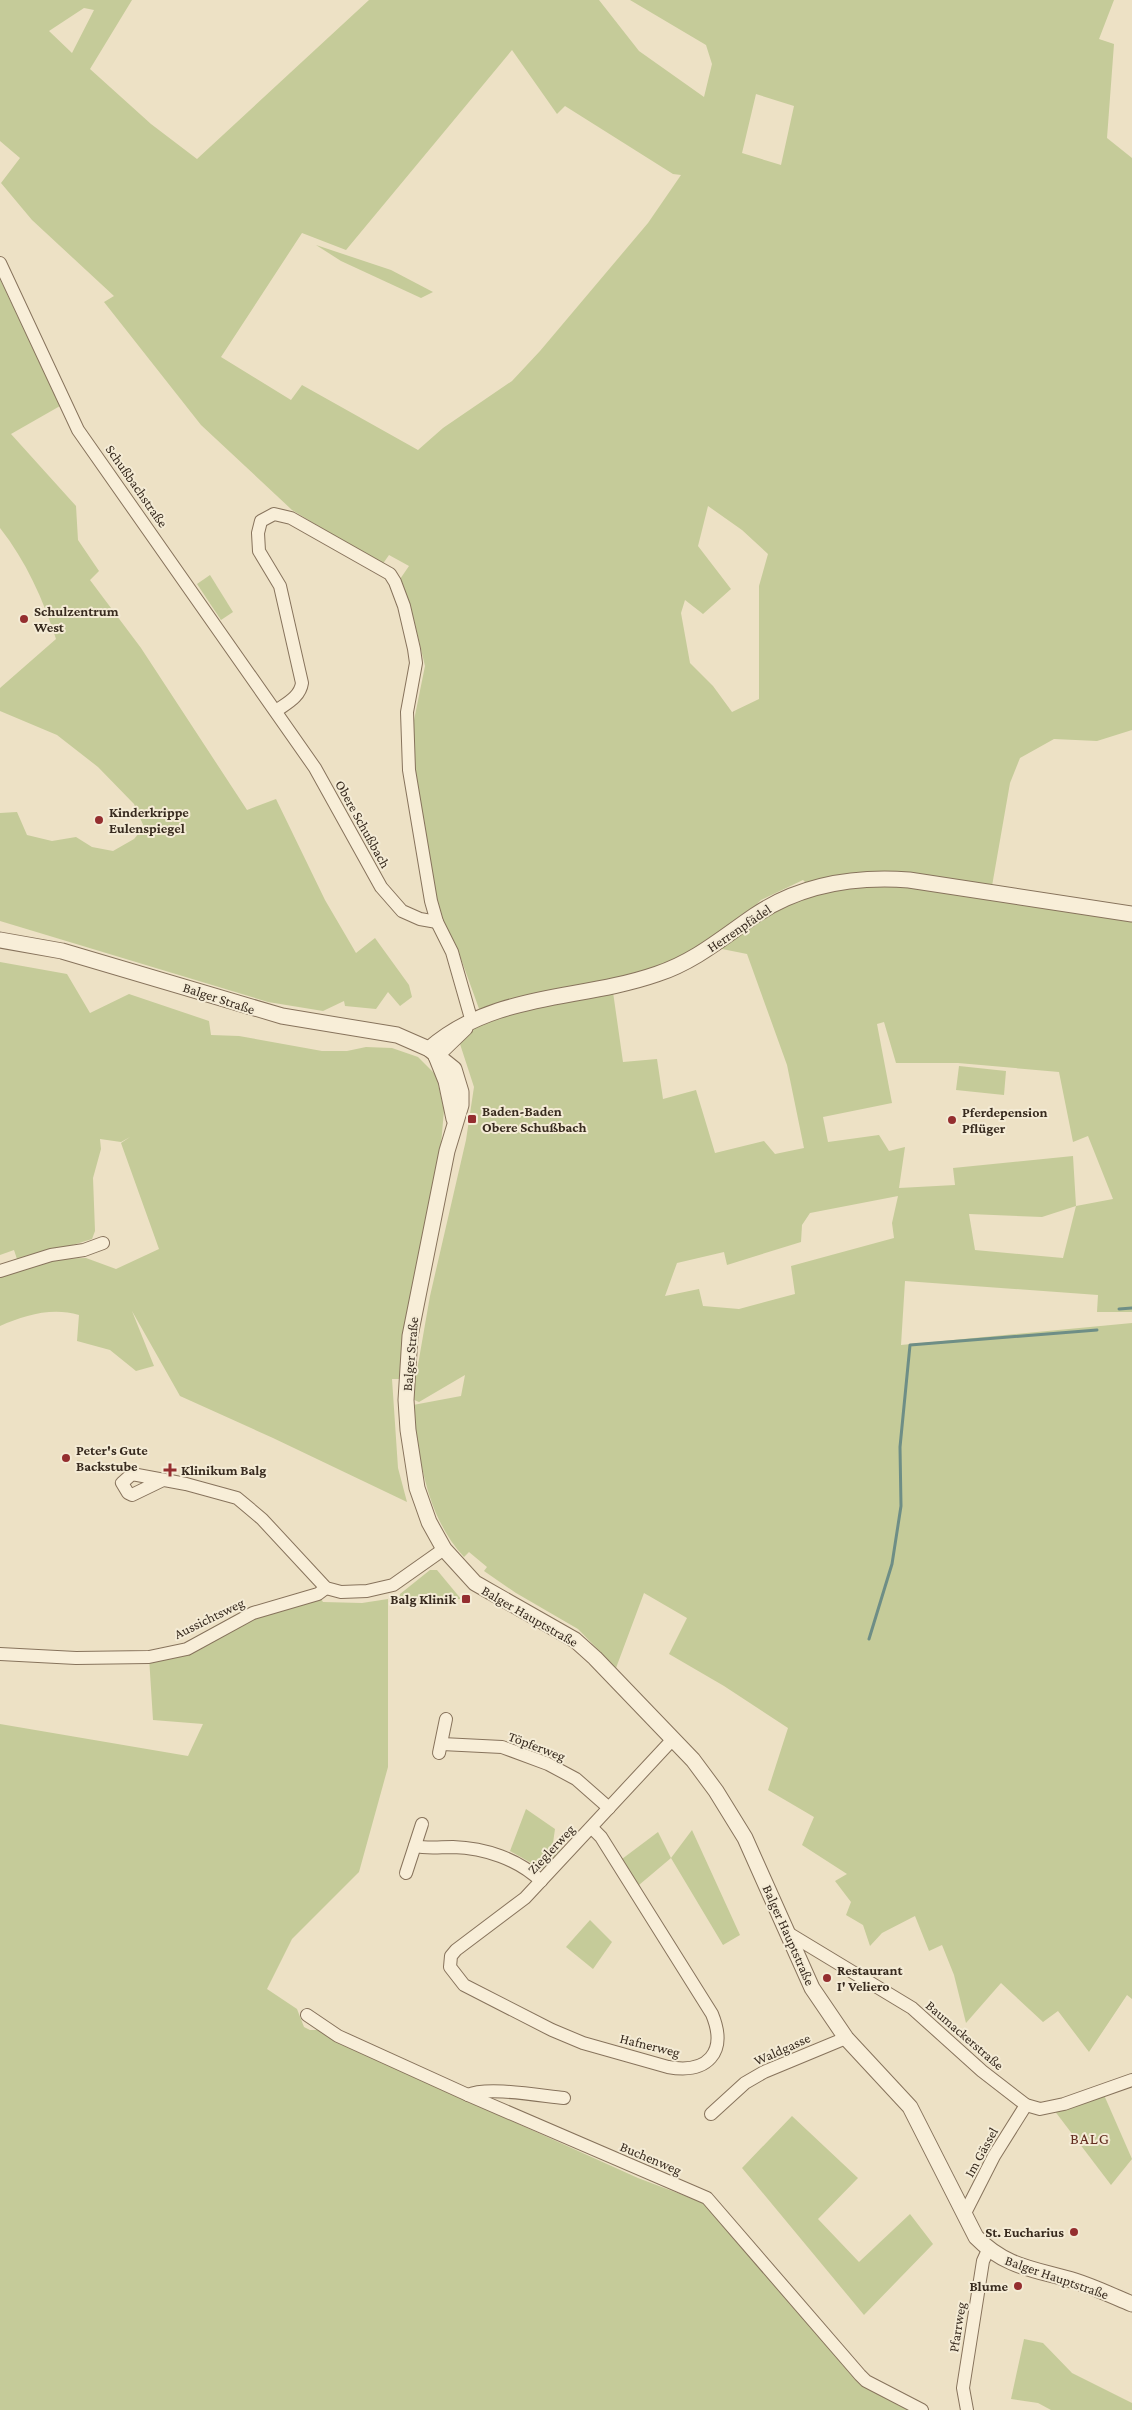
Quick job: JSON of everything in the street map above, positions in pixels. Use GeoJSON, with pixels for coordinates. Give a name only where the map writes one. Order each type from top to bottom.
{"type":"FeatureCollection","features":[{"type":"Feature","properties":{"kind":"street","name":"Schußbachstraße"},"geometry":{"type":"LineString","coordinates":[[0,263],[78,430],[278,715]]}},
{"type":"Feature","properties":{"kind":"street"},"geometry":{"type":"LineString","coordinates":[[278,715],[296,697],[301,690],[302,682],[280,586],[259,551],[258,533],[261,521],[274,514],[291,518],[390,574],[395,582],[404,606],[416,663],[407,712],[410,770],[431,901],[437,922],[452,952],[472,1022]]}},
{"type":"Feature","properties":{"kind":"street","name":"Obere Schußbach"},"geometry":{"type":"LineString","coordinates":[[278,715],[315,768],[381,887],[402,911],[420,919],[437,922]]}},
{"type":"Feature","properties":{"kind":"street","name":"Herrenpfädel"},"geometry":{"type":"LineString","coordinates":[[433,1052],[447,1033],[506,1006],[632,982],[685,963],[769,906],[807,889],[838,881],[877,878],[909,880],[1132,914]]}},
{"type":"Feature","properties":{"kind":"street","name":"Balger Straße"},"geometry":{"type":"LineString","coordinates":[[0,940],[62,951],[181,985],[243,1007],[282,1016],[397,1035],[433,1052],[448,1063],[457,1077],[461,1092],[461,1105],[436,1200],[410,1336],[406,1400],[408,1430],[417,1488],[429,1522],[444,1549]]}},
{"type":"Feature","properties":{"kind":"street"},"geometry":{"type":"LineString","coordinates":[[0,1271],[51,1255],[84,1250],[103,1243]]}},
{"type":"Feature","properties":{"kind":"street"},"geometry":{"type":"LineString","coordinates":[[162,1480],[186,1484],[237,1498],[262,1519],[326,1588],[341,1592],[367,1591],[393,1585],[444,1549]]}},
{"type":"Feature","properties":{"kind":"street","name":"Balger Hauptstraße"},"geometry":{"type":"LineString","coordinates":[[444,1549],[465,1574],[479,1586],[575,1640],[595,1658],[693,1760],[733,1814],[812,1988],[846,2038],[910,2106],[976,2237],[988,2250],[1021,2268],[1081,2283],[1132,2304]]}},
{"type":"Feature","properties":{"kind":"street","name":"Aussichtsweg"},"geometry":{"type":"LineString","coordinates":[[0,1654],[76,1658],[149,1657],[186,1649],[253,1613],[318,1594],[326,1588]]}},
{"type":"Feature","properties":{"kind":"street","name":"Töpferweg"},"geometry":{"type":"LineString","coordinates":[[446,1718],[440,1749],[502,1747],[548,1764],[576,1779],[609,1808]]}},
{"type":"Feature","properties":{"kind":"street","name":"Zieglerweg"},"geometry":{"type":"LineString","coordinates":[[452,1971],[450,1962],[456,1950],[525,1898],[592,1828],[672,1739]]}},
{"type":"Feature","properties":{"kind":"street"},"geometry":{"type":"LineString","coordinates":[[406,1873],[422,1824]]}},
{"type":"Feature","properties":{"kind":"street","name":"Hafnerweg"},"geometry":{"type":"LineString","coordinates":[[452,1971],[464,1986],[583,2043],[681,2069],[698,2066],[713,2054],[720,2037],[712,2014],[606,1845],[592,1828]]}},
{"type":"Feature","properties":{"kind":"street"},"geometry":{"type":"LineString","coordinates":[[415,1846],[424,1848],[456,1847],[495,1854],[530,1871],[541,1882]]}},
{"type":"Feature","properties":{"kind":"street","name":"Baumackerstraße"},"geometry":{"type":"LineString","coordinates":[[788,1934],[912,2008],[982,2071],[1026,2105]]}},
{"type":"Feature","properties":{"kind":"street","name":"Buchenweg"},"geometry":{"type":"LineString","coordinates":[[308,2015],[338,2036],[468,2095],[707,2198],[866,2381],[922,2410]]}},
{"type":"Feature","properties":{"kind":"street","name":"Waldgasse"},"geometry":{"type":"LineString","coordinates":[[711,2114],[745,2083],[764,2072],[846,2038]]}},
{"type":"Feature","properties":{"kind":"street"},"geometry":{"type":"LineString","coordinates":[[1026,2105],[1040,2109],[1064,2104],[1132,2080]]}},
{"type":"Feature","properties":{"kind":"street"},"geometry":{"type":"LineString","coordinates":[[468,2095],[478,2092],[512,2092],[564,2098]]}},
{"type":"Feature","properties":{"kind":"street","name":"Im Gässel"},"geometry":{"type":"LineString","coordinates":[[964,2215],[994,2156],[1026,2105]]}},
{"type":"Feature","properties":{"kind":"street","name":"Pfarrweg"},"geometry":{"type":"LineString","coordinates":[[967,2410],[963,2388],[983,2261],[988,2250]]}},
{"type":"Feature","properties":{"kind":"green space"},"geometry":{"type":"Polygon","coordinates":[[[0,0],[132,0],[90,69],[151,124],[197,159],[369,0],[599,0],[639,51],[704,97],[712,64],[706,45],[630,0],[1114,0],[1099,39],[1114,44],[1107,138],[1132,158],[1132,730],[1097,741],[1054,739],[1020,758],[1010,783],[992,886],[899,875],[854,876],[808,885],[803,880],[761,900],[716,943],[769,906],[809,892],[842,884],[907,883],[1071,908],[1132,915],[1132,1312],[1097,1312],[1098,1295],[905,1281],[901,1345],[1132,1323],[1132,1999],[1127,1995],[1089,2052],[1058,2011],[1043,2022],[1001,1983],[966,2023],[954,1975],[942,1945],[929,1951],[915,1916],[882,1933],[870,1946],[863,1925],[846,1915],[851,1902],[835,1881],[847,1874],[802,1845],[814,1817],[768,1790],[788,1728],[724,1686],[669,1654],[687,1618],[644,1593],[616,1668],[578,1629],[516,1593],[484,1571],[487,1567],[469,1552],[464,1557],[451,1541],[441,1523],[426,1486],[413,1405],[461,1396],[465,1375],[419,1402],[412,1399],[430,1296],[466,1140],[474,1087],[460,1044],[482,1017],[456,945],[434,905],[414,769],[412,730],[425,666],[414,620],[398,582],[409,566],[389,555],[382,565],[292,510],[201,425],[104,302],[114,296],[32,220],[1,183],[20,158],[0,141],[0,0]],[[84,8],[49,31],[72,53],[94,10],[84,8]],[[512,50],[346,250],[302,233],[221,357],[291,400],[302,385],[418,450],[443,428],[512,381],[540,351],[648,223],[681,175],[673,174],[565,106],[557,114],[512,50]],[[756,94],[742,153],[781,165],[794,106],[756,94]],[[708,506],[698,546],[731,589],[703,614],[685,600],[681,613],[690,663],[713,686],[732,712],[759,699],[759,586],[768,554],[742,530],[708,506]],[[712,947],[664,971],[612,985],[623,1062],[657,1059],[663,1099],[696,1090],[715,1153],[764,1141],[775,1154],[804,1148],[787,1065],[747,954],[712,947]],[[884,1022],[877,1024],[892,1103],[823,1117],[828,1142],[879,1135],[889,1151],[905,1147],[899,1188],[955,1185],[953,1168],[1073,1156],[1076,1206],[1113,1199],[1088,1136],[1073,1142],[1059,1072],[958,1063],[896,1063],[884,1022]],[[898,1196],[810,1213],[802,1225],[801,1242],[727,1265],[724,1252],[677,1263],[665,1296],[699,1289],[703,1306],[739,1309],[795,1294],[791,1266],[894,1238],[892,1223],[898,1196]],[[1076,1206],[1042,1217],[969,1214],[975,1250],[1063,1258],[1076,1206]]]}},
{"type":"Feature","properties":{"kind":"green space"},"geometry":{"type":"Polygon","coordinates":[[[316,245],[391,270],[433,292],[421,298],[341,261],[316,245]]]}},
{"type":"Feature","properties":{"kind":"green space"},"geometry":{"type":"Polygon","coordinates":[[[0,279],[60,406],[11,434],[76,506],[78,540],[99,571],[90,580],[141,648],[247,810],[276,799],[325,900],[356,953],[375,938],[409,985],[412,997],[400,1006],[388,992],[376,1009],[345,1006],[344,1001],[323,1011],[268,1002],[0,921],[0,813],[17,812],[27,835],[52,841],[76,837],[92,847],[113,851],[134,839],[144,827],[134,804],[98,767],[57,735],[0,711],[0,688],[56,639],[26,567],[0,528],[0,279]]]}},
{"type":"Feature","properties":{"kind":"green space"},"geometry":{"type":"Polygon","coordinates":[[[210,575],[233,612],[221,620],[197,584],[210,575]]]}},
{"type":"Feature","properties":{"kind":"green space"},"geometry":{"type":"Polygon","coordinates":[[[0,962],[67,974],[90,1013],[129,994],[209,1021],[211,1035],[239,1036],[322,1051],[347,1051],[366,1047],[392,1048],[418,1057],[436,1075],[444,1110],[439,1168],[403,1379],[392,1379],[398,1468],[407,1502],[180,1396],[132,1311],[154,1366],[136,1371],[110,1350],[77,1341],[79,1315],[59,1312],[39,1313],[0,1326],[0,1273],[51,1259],[86,1258],[116,1269],[159,1249],[121,1143],[130,1137],[121,1142],[100,1139],[101,1149],[93,1178],[95,1231],[92,1239],[18,1262],[14,1250],[0,1255],[0,962]]]}},
{"type":"Feature","properties":{"kind":"green space"},"geometry":{"type":"Polygon","coordinates":[[[959,1066],[1006,1071],[1004,1095],[956,1090],[959,1066]]]}},
{"type":"Feature","properties":{"kind":"green space"},"geometry":{"type":"Polygon","coordinates":[[[430,1570],[437,1570],[461,1599],[399,1601],[400,1594],[430,1570]]]}},
{"type":"Feature","properties":{"kind":"green space"},"geometry":{"type":"Polygon","coordinates":[[[318,1594],[323,1602],[362,1603],[388,1599],[388,1767],[359,1872],[292,1939],[267,1989],[297,2009],[304,2027],[310,2030],[322,2030],[412,2076],[638,2178],[704,2203],[860,2382],[913,2410],[0,2410],[0,1724],[188,1756],[203,1724],[153,1720],[149,1657],[318,1594]]]}},
{"type":"Feature","properties":{"kind":"green space"},"geometry":{"type":"Polygon","coordinates":[[[526,1809],[555,1829],[553,1843],[561,1850],[542,1869],[510,1851],[526,1809]]]}},
{"type":"Feature","properties":{"kind":"green space"},"geometry":{"type":"Polygon","coordinates":[[[692,1830],[740,1935],[723,1945],[671,1858],[692,1830]]]}},
{"type":"Feature","properties":{"kind":"green space"},"geometry":{"type":"Polygon","coordinates":[[[658,1832],[671,1858],[639,1885],[622,1859],[658,1832]]]}},
{"type":"Feature","properties":{"kind":"green space"},"geometry":{"type":"Polygon","coordinates":[[[590,1920],[612,1942],[593,1969],[566,1947],[590,1920]]]}},
{"type":"Feature","properties":{"kind":"green space"},"geometry":{"type":"Polygon","coordinates":[[[1104,2095],[1132,2159],[1111,2185],[1054,2110],[1104,2095]]]}},
{"type":"Feature","properties":{"kind":"green space"},"geometry":{"type":"Polygon","coordinates":[[[792,2116],[858,2178],[818,2219],[859,2262],[910,2214],[933,2244],[864,2315],[742,2168],[792,2116]]]}},
{"type":"Feature","properties":{"kind":"green space"},"geometry":{"type":"Polygon","coordinates":[[[1024,2339],[1043,2343],[1072,2373],[1132,2403],[1132,2410],[1051,2410],[1038,2403],[1011,2399],[1024,2339]]]}},
{"type":"Feature","properties":{"kind":"waterway"},"geometry":{"type":"LineString","coordinates":[[1119,1309],[1132,1308]]}},
{"type":"Feature","properties":{"kind":"waterway"},"geometry":{"type":"LineString","coordinates":[[869,1639],[892,1564],[901,1506],[900,1447],[910,1345],[1097,1330]]}},
{"type":"Feature","properties":{"kind":"place","name":"Schulzentrum West"},"geometry":{"type":"Point","coordinates":[24,619]}},
{"type":"Feature","properties":{"kind":"place","name":"Kinderkrippe Eulenspiegel"},"geometry":{"type":"Point","coordinates":[99,820]}},
{"type":"Feature","properties":{"kind":"place","name":"Baden-Baden Obere Schußbach"},"geometry":{"type":"Point","coordinates":[472,1119]}},
{"type":"Feature","properties":{"kind":"place","name":"Pferdepension Pflüger"},"geometry":{"type":"Point","coordinates":[952,1120]}},
{"type":"Feature","properties":{"kind":"place","name":"Peter's Gute Backstube"},"geometry":{"type":"Point","coordinates":[66,1458]}},
{"type":"Feature","properties":{"kind":"place","name":"Klinikum Balg"},"geometry":{"type":"Point","coordinates":[170,1470]}},
{"type":"Feature","properties":{"kind":"place","name":"Balg Klinik"},"geometry":{"type":"Point","coordinates":[466,1599]}},
{"type":"Feature","properties":{"kind":"place","name":"Restaurant I' Veliero"},"geometry":{"type":"Point","coordinates":[827,1978]}},
{"type":"Feature","properties":{"kind":"place","name":"St. Eucharius"},"geometry":{"type":"Point","coordinates":[1074,2232]}},
{"type":"Feature","properties":{"kind":"place","name":"Blume"},"geometry":{"type":"Point","coordinates":[1018,2286]}},
{"type":"Feature","properties":{"kind":"district","name":"BALG"},"geometry":{"type":"Point","coordinates":[1090,2138]}}]}
